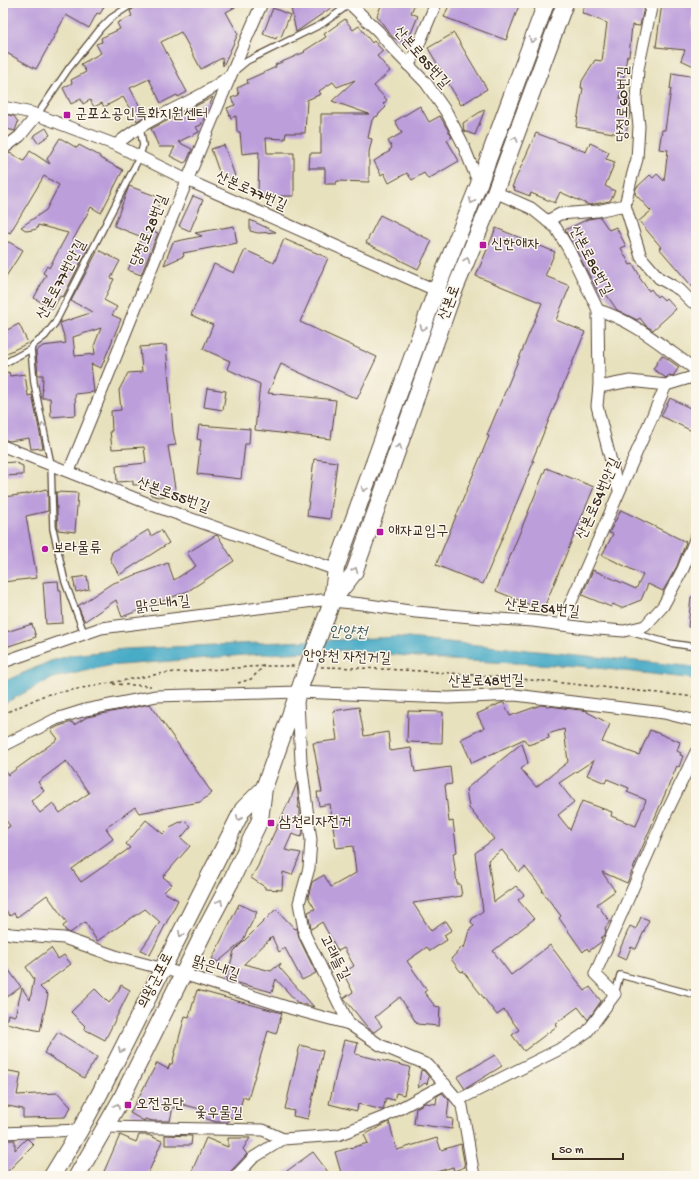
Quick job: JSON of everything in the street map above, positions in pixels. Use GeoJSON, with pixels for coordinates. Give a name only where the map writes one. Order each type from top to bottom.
{"type":"FeatureCollection","features":[{"type":"Feature","properties":{"kind":"street","name":"당정로28번길"},"geometry":{"type":"LineString","coordinates":[[69,471],[122,344],[187,180],[262,3]]}},
{"type":"Feature","properties":{"kind":"street","name":"산본로85번길"},"geometry":{"type":"LineString","coordinates":[[350,3],[426,83],[447,114],[462,142],[479,184]]}},
{"type":"Feature","properties":{"kind":"street"},"geometry":{"type":"LineString","coordinates":[[408,65],[414,56],[436,3]]}},
{"type":"Feature","properties":{"kind":"street","name":"산본로"},"geometry":{"type":"LineString","coordinates":[[331,606],[336,568],[436,291],[479,184],[546,3]]}},
{"type":"Feature","properties":{"kind":"street","name":"산본로"},"geometry":{"type":"LineString","coordinates":[[331,606],[354,573],[452,296],[495,192],[565,3]]}},
{"type":"Feature","properties":{"kind":"street","name":"당정로60번길"},"geometry":{"type":"LineString","coordinates":[[625,205],[637,159],[639,126],[636,100],[638,69],[652,3]]}},
{"type":"Feature","properties":{"kind":"street"},"geometry":{"type":"LineString","coordinates":[[116,145],[128,134],[206,92],[230,76]]}},
{"type":"Feature","properties":{"kind":"street","name":"산본로77번길"},"geometry":{"type":"LineString","coordinates":[[3,107],[37,115],[116,145],[187,180],[436,291],[452,296]]}},
{"type":"Feature","properties":{"kind":"street"},"geometry":{"type":"LineString","coordinates":[[3,149],[20,136],[37,115]]}},
{"type":"Feature","properties":{"kind":"street","name":"산본로86번길"},"geometry":{"type":"LineString","coordinates":[[495,192],[531,208],[556,228],[569,250],[584,284],[598,310],[632,325],[692,367],[696,373]]}},
{"type":"Feature","properties":{"kind":"street"},"geometry":{"type":"LineString","coordinates":[[547,221],[560,214],[597,211],[625,205],[641,257],[659,278],[680,290],[692,302],[696,301]]}},
{"type":"Feature","properties":{"kind":"street"},"geometry":{"type":"LineString","coordinates":[[598,310],[599,387],[597,406],[619,489]]}},
{"type":"Feature","properties":{"kind":"street"},"geometry":{"type":"LineString","coordinates":[[599,387],[630,381],[666,385],[696,376]]}},
{"type":"Feature","properties":{"kind":"street","name":"산본로54번안길"},"geometry":{"type":"LineString","coordinates":[[560,625],[666,385]]}},
{"type":"Feature","properties":{"kind":"street","name":"산본로55번길"},"geometry":{"type":"LineString","coordinates":[[3,446],[152,505],[331,568],[336,568]]}},
{"type":"Feature","properties":{"kind":"street","name":"산본로54번길"},"geometry":{"type":"LineString","coordinates":[[331,606],[533,621],[585,628],[624,631],[645,626],[663,606],[683,569],[695,542]]}},
{"type":"Feature","properties":{"kind":"street","name":"맑은내1길"},"geometry":{"type":"LineString","coordinates":[[3,662],[101,628],[322,600],[331,606]]}},
{"type":"Feature","properties":{"kind":"street","name":"의왕군포로"},"geometry":{"type":"LineString","coordinates":[[77,1176],[120,1101],[182,974],[231,881],[260,820],[264,788],[300,680],[331,606]]}},
{"type":"Feature","properties":{"kind":"street"},"geometry":{"type":"LineString","coordinates":[[3,746],[56,719],[85,710],[156,696],[300,680]]}},
{"type":"Feature","properties":{"kind":"street","name":"산본로48번길"},"geometry":{"type":"LineString","coordinates":[[300,680],[448,698],[515,695],[664,713],[696,721]]}},
{"type":"Feature","properties":{"kind":"street","name":"고래들길"},"geometry":{"type":"LineString","coordinates":[[300,680],[301,762],[311,840],[309,868],[299,903],[305,935],[349,1024],[380,1045],[428,1065],[458,1100],[462,1106],[474,1176]]}},
{"type":"Feature","properties":{"kind":"street"},"geometry":{"type":"LineString","coordinates":[[458,1100],[568,1044],[587,1032],[615,994],[595,974],[662,822],[696,752]]}},
{"type":"Feature","properties":{"kind":"street","name":"의왕군포로"},"geometry":{"type":"LineString","coordinates":[[52,1176],[80,1130],[100,1093],[243,809],[264,788]]}},
{"type":"Feature","properties":{"kind":"street","name":"맑은내길"},"geometry":{"type":"LineString","coordinates":[[3,932],[11,934],[64,938],[118,957],[182,974],[293,1009],[349,1024]]}},
{"type":"Feature","properties":{"kind":"street"},"geometry":{"type":"LineString","coordinates":[[240,1175],[253,1158],[283,1140],[338,1135],[384,1117],[445,1084]]}},
{"type":"Feature","properties":{"kind":"street","name":"옻우물길"},"geometry":{"type":"LineString","coordinates":[[105,1127],[263,1130],[283,1140]]}},
{"type":"Feature","properties":{"kind":"street"},"geometry":{"type":"LineString","coordinates":[[3,1133],[80,1130]]}},
{"type":"Feature","properties":{"kind":"lane"},"geometry":{"type":"LineString","coordinates":[[37,115],[69,68],[100,29],[111,18],[134,3]]}},
{"type":"Feature","properties":{"kind":"lane"},"geometry":{"type":"LineString","coordinates":[[230,76],[247,61],[322,24],[350,3]]}},
{"type":"Feature","properties":{"kind":"lane"},"geometry":{"type":"LineString","coordinates":[[140,127],[142,145],[140,156]]}},
{"type":"Feature","properties":{"kind":"lane","name":"산본로77번안길"},"geometry":{"type":"LineString","coordinates":[[3,364],[31,349],[33,345],[45,336],[55,323],[140,156]]}},
{"type":"Feature","properties":{"kind":"lane"},"geometry":{"type":"LineString","coordinates":[[31,349],[34,383],[51,464],[53,529],[65,582],[84,634]]}},
{"type":"Feature","properties":{"kind":"lane"},"geometry":{"type":"LineString","coordinates":[[624,631],[669,643],[696,647]]}},
{"type":"Feature","properties":{"kind":"lane"},"geometry":{"type":"LineString","coordinates":[[615,994],[620,975],[696,995]]}},
{"type":"Feature","properties":{"kind":"path","name":"안양천 자전거길"},"geometry":{"type":"LineString","coordinates":[[3,714],[45,695],[164,673],[264,666],[300,680]]}},
{"type":"Feature","properties":{"kind":"path","name":"안양천 자전거길"},"geometry":{"type":"LineString","coordinates":[[316,667],[346,667],[448,674],[582,685],[696,697]]}},
{"type":"Feature","properties":{"kind":"water"},"geometry":{"type":"Polygon","coordinates":[[[398,637],[696,667],[696,679],[579,666],[448,660],[347,650],[245,655],[108,666],[53,678],[3,704],[3,682],[51,661],[72,655],[125,649],[398,637]]]}},
{"type":"Feature","properties":{"kind":"building"},"geometry":{"type":"Polygon","coordinates":[[[3,3],[106,3],[100,14],[97,13],[89,28],[66,15],[36,69],[3,51],[3,3]]]}},
{"type":"Feature","properties":{"kind":"building"},"geometry":{"type":"Polygon","coordinates":[[[142,3],[243,3],[226,12],[238,34],[223,66],[222,58],[201,69],[181,32],[161,42],[187,92],[161,103],[149,79],[130,88],[145,116],[137,121],[123,97],[104,107],[102,103],[94,107],[90,100],[83,104],[81,99],[71,104],[63,88],[72,83],[71,80],[86,72],[81,64],[101,53],[96,44],[102,42],[101,38],[120,29],[117,23],[132,16],[130,11],[142,3]]]}},
{"type":"Feature","properties":{"kind":"building"},"geometry":{"type":"Polygon","coordinates":[[[290,3],[338,3],[296,32],[290,3]]]}},
{"type":"Feature","properties":{"kind":"building"},"geometry":{"type":"Polygon","coordinates":[[[382,3],[415,3],[411,13],[418,16],[407,43],[393,38],[377,16],[382,3]]]}},
{"type":"Feature","properties":{"kind":"building"},"geometry":{"type":"Polygon","coordinates":[[[450,3],[520,3],[506,40],[444,17],[450,3]]]}},
{"type":"Feature","properties":{"kind":"building"},"geometry":{"type":"Polygon","coordinates":[[[586,3],[645,3],[640,26],[632,25],[629,56],[627,56],[620,99],[629,100],[630,112],[626,135],[576,127],[583,88],[581,88],[582,81],[595,60],[602,61],[607,23],[582,13],[586,3]]]}},
{"type":"Feature","properties":{"kind":"building"},"geometry":{"type":"Polygon","coordinates":[[[662,3],[694,3],[692,29],[696,31],[696,67],[681,60],[685,50],[656,47],[662,3]]]}},
{"type":"Feature","properties":{"kind":"building"},"geometry":{"type":"Polygon","coordinates":[[[273,8],[290,15],[281,37],[277,36],[276,39],[263,34],[273,8]]]}},
{"type":"Feature","properties":{"kind":"building"},"geometry":{"type":"Polygon","coordinates":[[[345,19],[353,30],[359,26],[372,43],[374,41],[383,51],[377,56],[390,71],[374,86],[387,100],[383,104],[386,107],[377,117],[376,116],[372,120],[368,138],[372,139],[369,152],[369,182],[337,181],[336,184],[325,184],[325,168],[309,168],[310,153],[321,153],[321,114],[369,114],[332,101],[355,80],[337,87],[333,82],[319,91],[321,94],[307,100],[305,133],[286,133],[285,139],[266,138],[267,153],[294,153],[294,196],[258,196],[259,152],[242,154],[240,132],[237,132],[236,116],[231,118],[227,108],[235,105],[231,98],[239,95],[237,88],[248,83],[247,80],[276,67],[275,65],[305,52],[304,51],[326,37],[324,34],[345,19]]]}},
{"type":"Feature","properties":{"kind":"building"},"geometry":{"type":"Polygon","coordinates":[[[454,33],[487,89],[461,105],[428,48],[454,33]]]}},
{"type":"Feature","properties":{"kind":"building"},"geometry":{"type":"Polygon","coordinates":[[[672,73],[696,77],[696,291],[659,248],[661,247],[639,221],[651,211],[635,194],[636,188],[650,175],[653,178],[657,174],[664,181],[668,150],[659,149],[662,130],[665,130],[672,73]]]}},
{"type":"Feature","properties":{"kind":"building"},"geometry":{"type":"Polygon","coordinates":[[[213,97],[201,125],[196,127],[199,132],[178,142],[192,149],[187,161],[184,163],[170,156],[175,147],[159,147],[151,129],[213,97]]]}},
{"type":"Feature","properties":{"kind":"building"},"geometry":{"type":"Polygon","coordinates":[[[420,106],[429,122],[440,116],[452,137],[447,140],[459,161],[428,179],[424,173],[412,180],[407,173],[389,183],[384,173],[381,175],[374,161],[390,151],[389,150],[392,148],[388,141],[402,133],[395,121],[420,106]]]}},
{"type":"Feature","properties":{"kind":"building"},"geometry":{"type":"Polygon","coordinates":[[[485,109],[475,135],[464,131],[463,123],[485,109]]]}},
{"type":"Feature","properties":{"kind":"building"},"geometry":{"type":"Polygon","coordinates":[[[3,114],[14,116],[18,122],[15,131],[3,128],[3,114]]]}},
{"type":"Feature","properties":{"kind":"building"},"geometry":{"type":"Polygon","coordinates":[[[46,128],[50,135],[38,143],[33,136],[46,128]]]}},
{"type":"Feature","properties":{"kind":"building"},"geometry":{"type":"Polygon","coordinates":[[[536,133],[586,152],[590,143],[609,152],[606,159],[615,162],[605,186],[615,191],[610,201],[589,205],[560,192],[555,203],[531,193],[530,196],[514,190],[515,188],[512,187],[536,133]]]}},
{"type":"Feature","properties":{"kind":"building"},"geometry":{"type":"Polygon","coordinates":[[[60,138],[77,148],[79,145],[123,170],[101,213],[91,207],[73,240],[88,248],[63,297],[60,296],[53,309],[34,298],[46,275],[43,273],[47,266],[49,268],[68,233],[38,225],[37,229],[27,231],[21,227],[46,210],[59,185],[44,176],[10,233],[3,229],[3,158],[10,153],[24,161],[30,151],[50,164],[47,159],[60,138]]]}},
{"type":"Feature","properties":{"kind":"building"},"geometry":{"type":"Polygon","coordinates":[[[224,145],[235,176],[222,180],[211,149],[224,145]]]}},
{"type":"Feature","properties":{"kind":"building"},"geometry":{"type":"Polygon","coordinates":[[[129,186],[161,198],[149,230],[158,233],[141,275],[128,270],[142,237],[114,226],[129,186]]]}},
{"type":"Feature","properties":{"kind":"building"},"geometry":{"type":"Polygon","coordinates":[[[193,196],[203,200],[190,231],[179,226],[193,196]]]}},
{"type":"Feature","properties":{"kind":"building"},"geometry":{"type":"Polygon","coordinates":[[[380,215],[432,241],[418,269],[366,243],[380,215]]]}},
{"type":"Feature","properties":{"kind":"building"},"geometry":{"type":"Polygon","coordinates":[[[600,217],[609,230],[616,227],[626,246],[621,248],[630,265],[633,264],[640,276],[639,277],[649,291],[651,289],[657,297],[659,295],[664,300],[666,298],[676,309],[653,330],[646,326],[640,318],[637,320],[617,310],[606,294],[601,297],[565,230],[588,219],[600,217]]]}},
{"type":"Feature","properties":{"kind":"building"},"geometry":{"type":"Polygon","coordinates":[[[250,220],[276,232],[258,233],[250,231],[250,220]]]}},
{"type":"Feature","properties":{"kind":"building"},"geometry":{"type":"Polygon","coordinates":[[[234,226],[237,243],[183,253],[184,256],[164,265],[173,242],[202,236],[195,233],[234,226]]]}},
{"type":"Feature","properties":{"kind":"building"},"geometry":{"type":"Polygon","coordinates":[[[496,228],[555,252],[545,276],[570,286],[556,320],[585,332],[483,584],[436,565],[489,436],[487,435],[542,303],[476,276],[496,228]]]}},
{"type":"Feature","properties":{"kind":"building"},"geometry":{"type":"Polygon","coordinates":[[[284,239],[328,258],[300,322],[377,357],[357,399],[281,364],[268,393],[336,400],[331,439],[255,430],[260,384],[227,369],[230,361],[203,349],[213,325],[191,315],[214,264],[234,273],[245,250],[274,263],[284,239]]]}},
{"type":"Feature","properties":{"kind":"building"},"geometry":{"type":"Polygon","coordinates":[[[9,242],[23,250],[3,281],[3,243],[9,242]]]}},
{"type":"Feature","properties":{"kind":"building"},"geometry":{"type":"Polygon","coordinates":[[[98,250],[120,261],[111,278],[114,279],[104,300],[117,307],[112,315],[121,319],[101,368],[91,364],[94,392],[75,394],[76,415],[51,417],[50,398],[42,398],[43,375],[38,375],[36,351],[43,346],[66,343],[60,323],[93,312],[71,301],[98,250]],[[101,328],[73,337],[75,356],[95,354],[94,346],[101,328]]]}},
{"type":"Feature","properties":{"kind":"building"},"geometry":{"type":"Polygon","coordinates":[[[19,324],[28,343],[3,355],[3,332],[19,324]]]}},
{"type":"Feature","properties":{"kind":"building"},"geometry":{"type":"Polygon","coordinates":[[[166,345],[173,431],[176,445],[168,446],[176,494],[159,497],[151,495],[149,484],[133,485],[133,481],[117,482],[116,466],[146,463],[144,447],[112,449],[110,431],[112,431],[111,411],[121,410],[119,390],[128,373],[142,372],[140,347],[166,345]]]}},
{"type":"Feature","properties":{"kind":"building"},"geometry":{"type":"Polygon","coordinates":[[[662,355],[679,367],[673,376],[669,375],[666,378],[653,369],[662,355]]]}},
{"type":"Feature","properties":{"kind":"building"},"geometry":{"type":"Polygon","coordinates":[[[9,372],[10,376],[25,374],[28,396],[32,395],[43,448],[31,449],[29,438],[9,441],[3,439],[3,374],[9,372]]]}},
{"type":"Feature","properties":{"kind":"building"},"geometry":{"type":"Polygon","coordinates":[[[207,388],[226,391],[223,410],[204,407],[207,388]]]}},
{"type":"Feature","properties":{"kind":"building"},"geometry":{"type":"Polygon","coordinates":[[[670,398],[696,411],[696,433],[661,416],[670,398]]]}},
{"type":"Feature","properties":{"kind":"building"},"geometry":{"type":"Polygon","coordinates":[[[199,425],[250,429],[249,444],[245,444],[241,479],[197,474],[201,440],[197,439],[199,425]]]}},
{"type":"Feature","properties":{"kind":"building"},"geometry":{"type":"Polygon","coordinates":[[[314,459],[337,462],[330,519],[307,516],[314,459]]]}},
{"type":"Feature","properties":{"kind":"building"},"geometry":{"type":"Polygon","coordinates":[[[14,462],[23,466],[23,475],[3,476],[3,463],[14,462]]]}},
{"type":"Feature","properties":{"kind":"building"},"geometry":{"type":"Polygon","coordinates":[[[546,468],[594,487],[543,610],[496,591],[546,468]]]}},
{"type":"Feature","properties":{"kind":"building"},"geometry":{"type":"Polygon","coordinates":[[[46,489],[48,491],[48,511],[26,516],[37,578],[3,582],[3,497],[27,494],[46,489]]]}},
{"type":"Feature","properties":{"kind":"building"},"geometry":{"type":"Polygon","coordinates":[[[56,492],[78,493],[75,532],[58,530],[56,492]]]}},
{"type":"Feature","properties":{"kind":"building"},"geometry":{"type":"Polygon","coordinates":[[[621,510],[686,542],[677,566],[663,591],[648,584],[641,600],[621,608],[613,604],[611,607],[582,595],[593,570],[636,589],[643,575],[602,555],[613,534],[609,533],[621,510]]]}},
{"type":"Feature","properties":{"kind":"building"},"geometry":{"type":"Polygon","coordinates":[[[148,530],[151,536],[161,530],[169,543],[119,575],[110,559],[112,552],[148,530]]]}},
{"type":"Feature","properties":{"kind":"building"},"geometry":{"type":"Polygon","coordinates":[[[216,535],[234,561],[188,591],[122,617],[116,600],[85,621],[83,618],[78,606],[111,584],[168,563],[174,580],[196,566],[187,553],[216,535]]]}},
{"type":"Feature","properties":{"kind":"building"},"geometry":{"type":"Polygon","coordinates":[[[87,576],[89,589],[76,592],[73,578],[87,576]]]}},
{"type":"Feature","properties":{"kind":"building"},"geometry":{"type":"Polygon","coordinates":[[[58,581],[59,590],[61,590],[63,623],[46,624],[43,582],[58,581]]]}},
{"type":"Feature","properties":{"kind":"building"},"geometry":{"type":"Polygon","coordinates":[[[691,597],[696,597],[696,628],[688,627],[691,597]]]}},
{"type":"Feature","properties":{"kind":"building"},"geometry":{"type":"Polygon","coordinates":[[[32,624],[36,637],[3,648],[3,633],[32,624]]]}},
{"type":"Feature","properties":{"kind":"building"},"geometry":{"type":"Polygon","coordinates":[[[501,703],[504,703],[510,716],[541,705],[588,711],[587,712],[610,724],[602,742],[639,755],[650,730],[680,742],[677,751],[683,756],[679,767],[677,766],[627,883],[602,872],[615,891],[597,904],[610,922],[605,928],[605,935],[601,938],[601,942],[589,951],[587,948],[583,952],[559,918],[561,916],[525,867],[519,872],[502,850],[488,860],[494,902],[516,886],[524,895],[518,900],[534,919],[493,951],[511,975],[550,945],[585,991],[590,987],[601,1001],[588,1020],[578,1007],[555,1024],[557,1026],[524,1051],[512,1035],[519,1030],[504,1010],[497,1015],[463,971],[461,972],[451,959],[463,946],[464,949],[469,930],[474,926],[471,922],[472,919],[483,911],[475,853],[494,839],[469,808],[466,789],[522,743],[528,763],[521,769],[536,787],[568,762],[564,729],[548,734],[549,738],[528,745],[524,739],[472,763],[461,739],[484,728],[477,714],[501,703]],[[594,760],[559,783],[574,802],[558,815],[570,830],[582,801],[612,812],[611,816],[636,826],[646,800],[627,792],[629,788],[607,779],[605,783],[587,775],[594,760]]]}},
{"type":"Feature","properties":{"kind":"building"},"geometry":{"type":"Polygon","coordinates":[[[150,704],[212,793],[200,802],[139,813],[135,807],[106,828],[113,839],[72,869],[81,882],[130,848],[126,844],[146,820],[163,834],[170,827],[180,822],[182,823],[184,820],[191,826],[181,838],[190,846],[163,877],[172,884],[164,892],[178,900],[150,955],[141,950],[160,922],[145,909],[97,941],[85,922],[70,933],[66,931],[63,926],[67,923],[47,895],[17,917],[14,913],[10,916],[3,906],[3,831],[10,826],[3,816],[3,768],[8,775],[58,739],[51,730],[72,722],[74,725],[87,717],[150,704]],[[66,761],[38,782],[44,791],[31,801],[40,813],[53,803],[60,813],[89,793],[66,761]]]}},
{"type":"Feature","properties":{"kind":"building"},"geometry":{"type":"Polygon","coordinates":[[[359,707],[364,736],[388,732],[390,751],[411,748],[415,772],[450,767],[452,784],[445,785],[449,822],[453,821],[457,852],[453,853],[457,884],[460,884],[462,896],[413,903],[431,931],[446,921],[452,930],[444,935],[447,940],[430,951],[427,947],[407,961],[427,990],[424,992],[435,1006],[440,1007],[439,1026],[417,1024],[400,997],[375,1017],[382,1026],[374,1032],[368,1028],[344,998],[353,992],[343,973],[354,966],[344,948],[338,951],[322,922],[311,929],[308,912],[315,909],[308,897],[312,882],[324,875],[331,887],[356,873],[353,846],[336,848],[330,804],[319,806],[317,792],[322,792],[313,743],[337,740],[333,711],[359,707]]]}},
{"type":"Feature","properties":{"kind":"building"},"geometry":{"type":"Polygon","coordinates":[[[408,711],[443,712],[442,743],[407,742],[408,711]]]}},
{"type":"Feature","properties":{"kind":"building"},"geometry":{"type":"Polygon","coordinates":[[[297,783],[298,808],[300,808],[303,832],[301,837],[292,834],[285,850],[301,853],[292,875],[283,872],[282,890],[265,889],[265,887],[251,878],[289,803],[297,783]]]}},
{"type":"Feature","properties":{"kind":"building"},"geometry":{"type":"Polygon","coordinates":[[[239,904],[257,912],[242,942],[218,962],[212,959],[239,904]]]}},
{"type":"Feature","properties":{"kind":"building"},"geometry":{"type":"Polygon","coordinates":[[[276,909],[295,929],[297,928],[299,938],[316,973],[302,980],[285,948],[279,952],[272,937],[244,964],[271,971],[281,963],[279,967],[314,1007],[296,1002],[276,979],[272,992],[226,980],[234,951],[276,909]]]}},
{"type":"Feature","properties":{"kind":"building"},"geometry":{"type":"Polygon","coordinates":[[[641,917],[649,920],[636,949],[631,947],[626,960],[617,956],[630,926],[636,929],[641,917]]]}},
{"type":"Feature","properties":{"kind":"building"},"geometry":{"type":"Polygon","coordinates":[[[51,948],[58,959],[64,955],[71,964],[40,987],[48,995],[40,1031],[6,1023],[8,1014],[15,1016],[22,988],[30,1000],[34,979],[26,967],[51,948]]]}},
{"type":"Feature","properties":{"kind":"building"},"geometry":{"type":"Polygon","coordinates":[[[3,962],[21,987],[3,1000],[3,962]]]}},
{"type":"Feature","properties":{"kind":"building"},"geometry":{"type":"Polygon","coordinates":[[[121,985],[130,990],[105,1040],[84,1029],[85,1026],[71,1012],[95,989],[109,1003],[121,985]]]}},
{"type":"Feature","properties":{"kind":"building"},"geometry":{"type":"Polygon","coordinates":[[[197,990],[282,1013],[276,1034],[268,1031],[248,1099],[243,1097],[237,1119],[229,1117],[228,1122],[216,1122],[199,1116],[200,1109],[181,1104],[179,1109],[173,1107],[170,1121],[153,1121],[145,1119],[144,1121],[130,1113],[157,1063],[168,1069],[170,1064],[172,1064],[185,1016],[189,1017],[197,990]]]}},
{"type":"Feature","properties":{"kind":"building"},"geometry":{"type":"Polygon","coordinates":[[[58,1032],[97,1057],[84,1078],[44,1053],[58,1032]]]}},
{"type":"Feature","properties":{"kind":"building"},"geometry":{"type":"Polygon","coordinates":[[[344,1040],[358,1043],[355,1054],[410,1067],[404,1095],[396,1093],[394,1100],[386,1098],[383,1110],[358,1104],[357,1111],[329,1104],[344,1040]]]}},
{"type":"Feature","properties":{"kind":"building"},"geometry":{"type":"Polygon","coordinates":[[[300,1045],[323,1051],[308,1119],[293,1116],[294,1111],[285,1109],[300,1045]]]}},
{"type":"Feature","properties":{"kind":"building"},"geometry":{"type":"Polygon","coordinates":[[[495,1055],[502,1066],[465,1089],[457,1077],[495,1055]]]}},
{"type":"Feature","properties":{"kind":"building"},"geometry":{"type":"Polygon","coordinates":[[[3,1070],[21,1073],[17,1095],[58,1093],[71,1107],[65,1117],[23,1118],[23,1109],[3,1105],[3,1070]]]}},
{"type":"Feature","properties":{"kind":"building"},"geometry":{"type":"Polygon","coordinates":[[[421,1070],[424,1071],[429,1077],[427,1084],[425,1083],[418,1088],[421,1070]]]}},
{"type":"Feature","properties":{"kind":"building"},"geometry":{"type":"Polygon","coordinates":[[[442,1093],[449,1100],[447,1118],[453,1119],[452,1129],[414,1124],[416,1108],[425,1103],[436,1104],[437,1096],[442,1093]]]}},
{"type":"Feature","properties":{"kind":"building"},"geometry":{"type":"Polygon","coordinates":[[[389,1122],[397,1150],[437,1138],[441,1150],[461,1144],[465,1167],[454,1171],[453,1167],[423,1176],[342,1176],[335,1152],[368,1143],[364,1135],[389,1122]]]}},
{"type":"Feature","properties":{"kind":"building"},"geometry":{"type":"Polygon","coordinates":[[[120,1135],[136,1142],[139,1135],[148,1135],[162,1141],[147,1176],[102,1176],[120,1135]]]}},
{"type":"Feature","properties":{"kind":"building"},"geometry":{"type":"Polygon","coordinates":[[[165,1135],[192,1136],[191,1145],[165,1145],[165,1135]]]}},
{"type":"Feature","properties":{"kind":"building"},"geometry":{"type":"Polygon","coordinates":[[[206,1138],[228,1147],[228,1138],[250,1138],[243,1149],[247,1154],[231,1171],[229,1176],[190,1176],[206,1138]]]}},
{"type":"Feature","properties":{"kind":"building"},"geometry":{"type":"Polygon","coordinates":[[[26,1139],[34,1145],[3,1176],[4,1140],[15,1140],[15,1150],[26,1139]]]}},
{"type":"Feature","properties":{"kind":"building"},"geometry":{"type":"Polygon","coordinates":[[[313,1152],[331,1176],[280,1176],[313,1152]]]}},
{"type":"Feature","properties":{"kind":"place","name":"군포소공인특화지원센터"},"geometry":{"type":"Point","coordinates":[67,115]}},
{"type":"Feature","properties":{"kind":"place","name":"신한애자"},"geometry":{"type":"Point","coordinates":[483,245]}},
{"type":"Feature","properties":{"kind":"place","name":"애자교입구"},"geometry":{"type":"Point","coordinates":[380,532]}},
{"type":"Feature","properties":{"kind":"place","name":"보라물류"},"geometry":{"type":"Point","coordinates":[45,549]}},
{"type":"Feature","properties":{"kind":"place","name":"삼천리자전거"},"geometry":{"type":"Point","coordinates":[271,823]}},
{"type":"Feature","properties":{"kind":"place","name":"오전공단"},"geometry":{"type":"Point","coordinates":[128,1105]}},
{"type":"Feature","properties":{"kind":"water label","name":"안양천"},"geometry":{"type":"Point","coordinates":[348,634]}}]}
